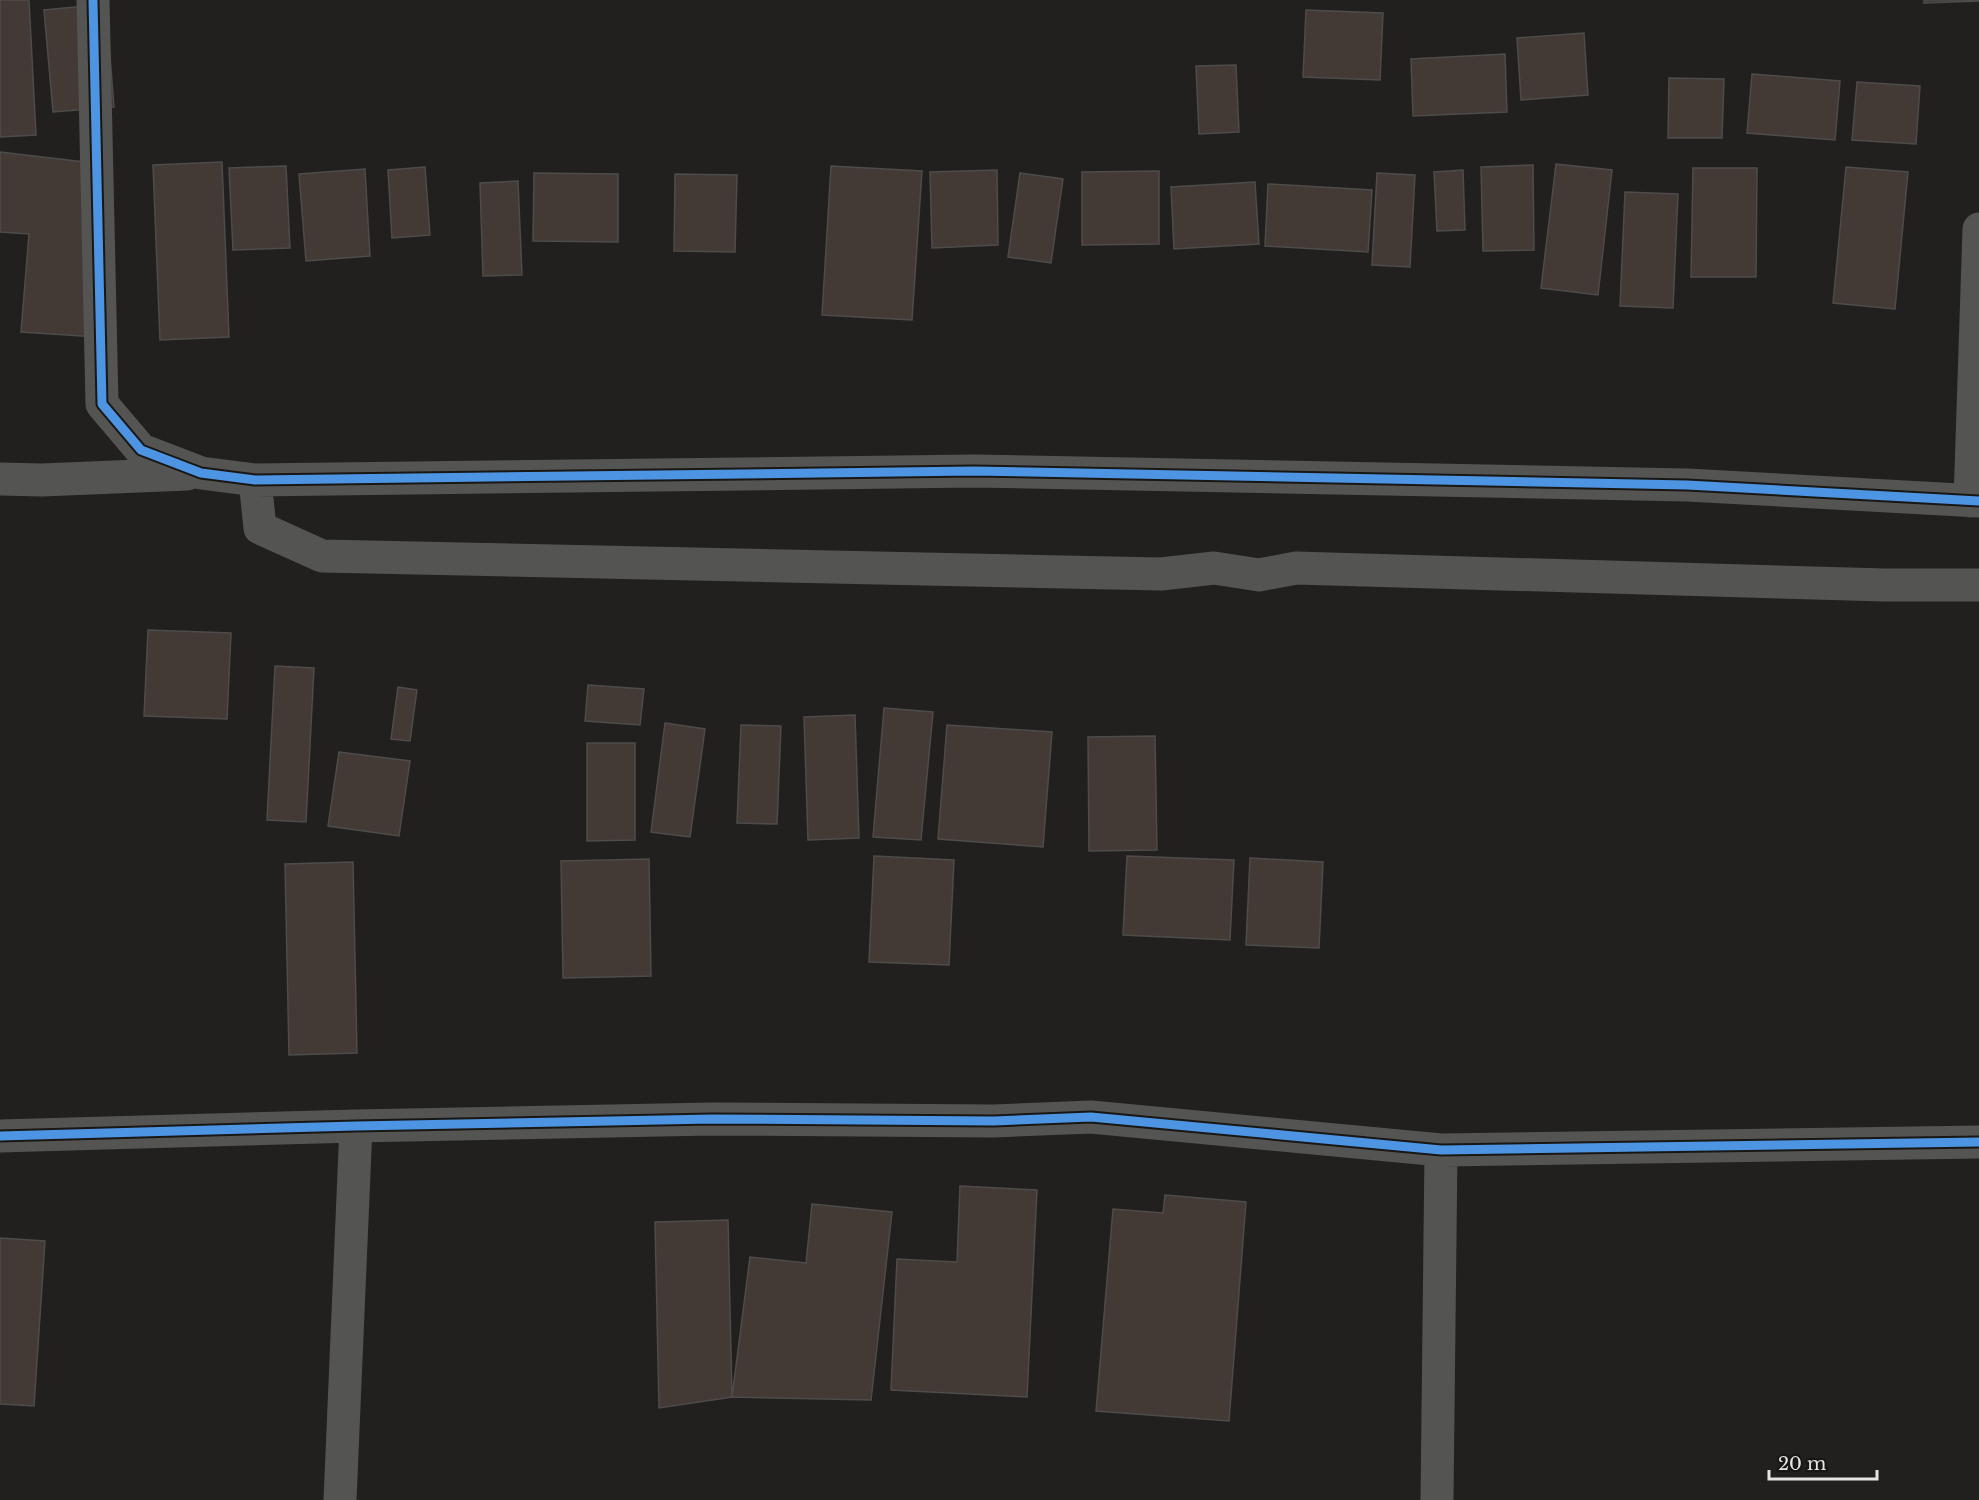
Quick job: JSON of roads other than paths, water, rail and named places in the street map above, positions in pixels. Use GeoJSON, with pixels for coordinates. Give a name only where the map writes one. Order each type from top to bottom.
{"type":"FeatureCollection","features":[{"type":"Feature","properties":{"kind":"street"},"geometry":{"type":"LineString","coordinates":[[93,0],[102,404],[141,450],[201,473]]}},
{"type":"Feature","properties":{"kind":"street"},"geometry":{"type":"LineString","coordinates":[[0,479],[42,480],[201,473],[255,480],[974,471],[1687,485],[1975,501],[1979,229]]}},
{"type":"Feature","properties":{"kind":"street"},"geometry":{"type":"LineString","coordinates":[[255,480],[260,528],[322,556],[1149,574],[1214,568],[1259,575],[1296,568],[1885,585],[1979,585]]}},
{"type":"Feature","properties":{"kind":"street"},"geometry":{"type":"LineString","coordinates":[[0,1136],[712,1119],[994,1121],[1091,1117],[1441,1150],[1979,1142]]}},
{"type":"Feature","properties":{"kind":"street"},"geometry":{"type":"LineString","coordinates":[[340,1500],[356,1126]]}},
{"type":"Feature","properties":{"kind":"street"},"geometry":{"type":"LineString","coordinates":[[1437,1500],[1441,1150]]}}]}
